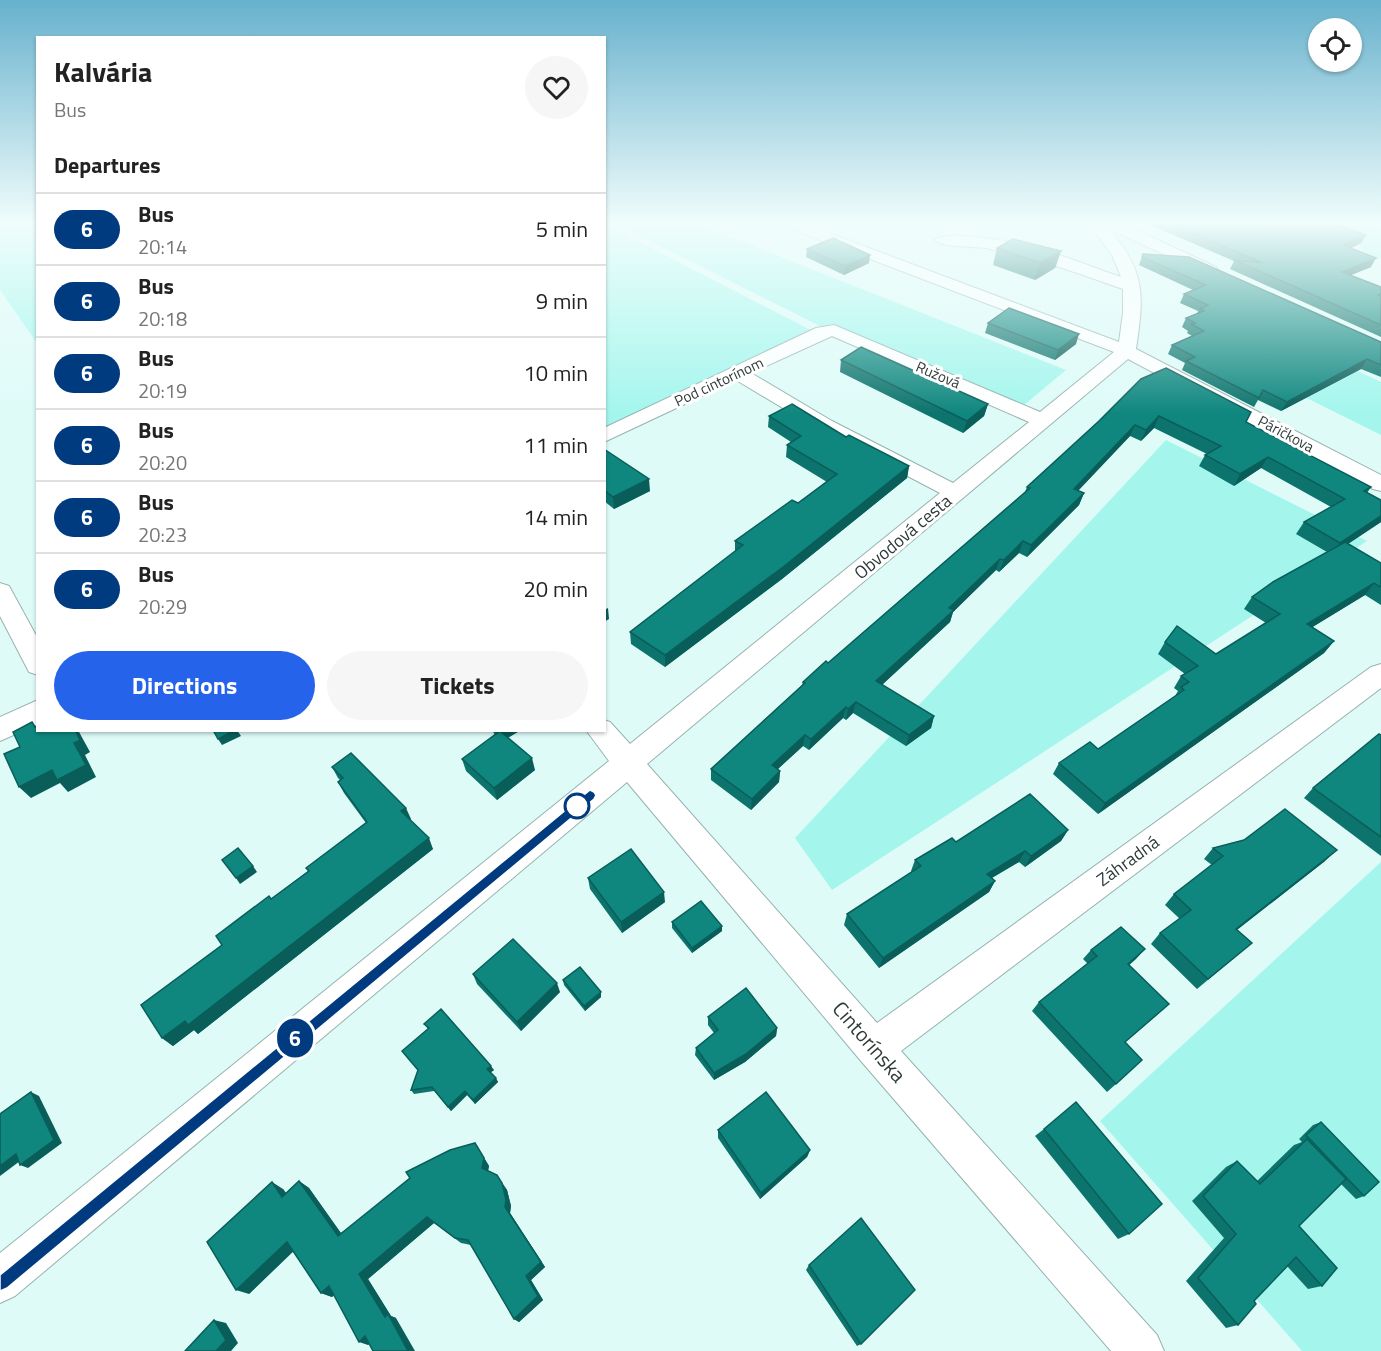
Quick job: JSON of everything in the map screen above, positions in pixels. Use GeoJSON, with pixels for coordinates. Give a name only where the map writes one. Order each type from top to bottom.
{"type":"FeatureCollection","features":[{"type":"Feature","properties":{"kind":"street","name":"Páričkova"},"geometry":{"type":"LineString","coordinates":[[959,287],[1127,351],[1381,484]]}},
{"type":"Feature","properties":{"kind":"street"},"geometry":{"type":"LineString","coordinates":[[1127,351],[1134,306],[1133,287]]}},
{"type":"Feature","properties":{"kind":"street","name":"Pod cintorínom"},"geometry":{"type":"LineString","coordinates":[[606,435],[822,332],[834,330]]}},
{"type":"Feature","properties":{"kind":"street","name":"Ružová"},"geometry":{"type":"LineString","coordinates":[[834,330],[1042,420]]}},
{"type":"Feature","properties":{"kind":"street","name":"Obvodová cesta"},"geometry":{"type":"LineString","coordinates":[[0,1281],[1127,351]]}},
{"type":"Feature","properties":{"kind":"street"},"geometry":{"type":"LineString","coordinates":[[738,374],[825,425],[956,492]]}},
{"type":"Feature","properties":{"kind":"street"},"geometry":{"type":"LineString","coordinates":[[0,592],[36,660]]}},
{"type":"Feature","properties":{"kind":"street","name":"Záhradná"},"geometry":{"type":"LineString","coordinates":[[874,1048],[1381,674]]}},
{"type":"Feature","properties":{"kind":"street"},"geometry":{"type":"LineString","coordinates":[[0,730],[36,712]]}},
{"type":"Feature","properties":{"kind":"street","name":"Cintorínska"},"geometry":{"type":"LineString","coordinates":[[602,732],[874,1048],[1141,1351]]}},
{"type":"Feature","properties":{"kind":"shaded area"},"geometry":{"type":"Polygon","coordinates":[[[0,287],[36,287],[36,342],[0,287]]]}},
{"type":"Feature","properties":{"kind":"shaded area"},"geometry":{"type":"Polygon","coordinates":[[[606,287],[727,287],[813,331],[606,428],[606,287]]]}},
{"type":"Feature","properties":{"kind":"shaded area"},"geometry":{"type":"Polygon","coordinates":[[[742,287],[857,287],[1066,370],[1024,405],[832,324],[824,328],[742,287]]]}},
{"type":"Feature","properties":{"kind":"shaded area"},"geometry":{"type":"Polygon","coordinates":[[[1245,318],[1381,382],[1381,435],[1214,352],[1245,318]]]}},
{"type":"Feature","properties":{"kind":"shaded area"},"geometry":{"type":"Polygon","coordinates":[[[1166,440],[1367,541],[832,890],[795,838],[1166,440]]]}},
{"type":"Feature","properties":{"kind":"shaded area"},"geometry":{"type":"Polygon","coordinates":[[[1381,862],[1381,1351],[1302,1351],[1100,1121],[1381,862]]]}},
{"type":"Feature","properties":{"kind":"building"},"geometry":{"type":"Polygon","coordinates":[[[1201,287],[1257,287],[1381,342],[1381,365],[1367,359],[1287,402],[1263,390],[1259,398],[1186,361],[1195,357],[1172,345],[1204,331],[1191,324],[1195,323],[1186,318],[1204,311],[1200,309],[1208,305],[1184,294],[1201,287]]]}},
{"type":"Feature","properties":{"kind":"building"},"geometry":{"type":"Polygon","coordinates":[[[1295,287],[1381,287],[1381,294],[1378,295],[1381,297],[1381,325],[1295,287]]]}},
{"type":"Feature","properties":{"kind":"building"},"geometry":{"type":"Polygon","coordinates":[[[1009,308],[1079,334],[1058,350],[988,323],[1009,308]]]}},
{"type":"Feature","properties":{"kind":"building"},"geometry":{"type":"Polygon","coordinates":[[[861,347],[988,404],[967,421],[841,360],[861,347]]]}},
{"type":"Feature","properties":{"kind":"building"},"geometry":{"type":"Polygon","coordinates":[[[1166,368],[1251,412],[1246,422],[1371,487],[1364,491],[1381,500],[1381,516],[1340,543],[1304,522],[1345,499],[1268,457],[1240,474],[1205,455],[1221,446],[1159,416],[1146,430],[1135,425],[1074,489],[1084,493],[1031,545],[1023,541],[1004,560],[1000,559],[949,608],[954,610],[876,681],[934,716],[909,735],[856,702],[848,709],[846,707],[811,739],[805,735],[772,765],[780,771],[752,799],[711,769],[826,661],[828,663],[1030,488],[1027,487],[1141,379],[1166,368]]]}},
{"type":"Feature","properties":{"kind":"building"},"geometry":{"type":"Polygon","coordinates":[[[792,404],[846,437],[849,435],[909,466],[783,567],[665,655],[630,632],[743,545],[735,541],[792,500],[798,503],[837,474],[787,445],[801,436],[769,416],[792,404]]]}},
{"type":"Feature","properties":{"kind":"building"},"geometry":{"type":"Polygon","coordinates":[[[606,450],[649,479],[613,497],[606,492],[606,450]]]}},
{"type":"Feature","properties":{"kind":"building"},"geometry":{"type":"Polygon","coordinates":[[[1345,542],[1381,563],[1381,587],[1374,583],[1307,624],[1334,641],[1105,803],[1059,763],[1090,742],[1098,749],[1184,690],[1181,687],[1189,682],[1181,676],[1198,666],[1165,642],[1177,626],[1216,654],[1280,614],[1252,597],[1273,582],[1345,542]]]}},
{"type":"Feature","properties":{"kind":"building"},"geometry":{"type":"Polygon","coordinates":[[[32,722],[36,727],[36,732],[76,732],[80,740],[74,743],[86,765],[57,780],[52,770],[19,787],[4,754],[20,747],[13,732],[32,722]]]}},
{"type":"Feature","properties":{"kind":"building"},"geometry":{"type":"Polygon","coordinates":[[[214,732],[231,732],[218,739],[214,732]]]}},
{"type":"Feature","properties":{"kind":"building"},"geometry":{"type":"Polygon","coordinates":[[[499,732],[532,758],[494,788],[462,759],[499,732]]]}},
{"type":"Feature","properties":{"kind":"building"},"geometry":{"type":"Polygon","coordinates":[[[1379,734],[1381,735],[1381,837],[1313,788],[1379,734]]]}},
{"type":"Feature","properties":{"kind":"building"},"geometry":{"type":"Polygon","coordinates":[[[351,753],[406,808],[401,811],[429,838],[188,1025],[185,1021],[162,1038],[141,1005],[222,945],[216,936],[269,896],[271,899],[309,871],[306,868],[367,822],[338,782],[343,778],[332,767],[351,753]]]}},
{"type":"Feature","properties":{"kind":"building"},"geometry":{"type":"Polygon","coordinates":[[[1030,794],[1068,830],[1031,856],[1025,851],[987,874],[995,881],[883,958],[847,914],[921,866],[915,860],[952,838],[956,842],[1030,794]]]}},
{"type":"Feature","properties":{"kind":"building"},"geometry":{"type":"Polygon","coordinates":[[[1285,809],[1337,850],[1236,929],[1252,943],[1208,979],[1160,933],[1191,910],[1174,894],[1223,856],[1213,848],[1244,840],[1285,809]]]}},
{"type":"Feature","properties":{"kind":"building"},"geometry":{"type":"Polygon","coordinates":[[[238,848],[253,866],[236,878],[222,860],[238,848]]]}},
{"type":"Feature","properties":{"kind":"building"},"geometry":{"type":"Polygon","coordinates":[[[631,849],[664,892],[621,922],[588,878],[631,849]]]}},
{"type":"Feature","properties":{"kind":"building"},"geometry":{"type":"Polygon","coordinates":[[[701,901],[722,926],[692,948],[672,922],[701,901]]]}},
{"type":"Feature","properties":{"kind":"building"},"geometry":{"type":"Polygon","coordinates":[[[1121,927],[1145,949],[1128,964],[1169,1004],[1125,1042],[1142,1060],[1116,1084],[1039,1002],[1097,956],[1091,950],[1121,927]]]}},
{"type":"Feature","properties":{"kind":"building"},"geometry":{"type":"Polygon","coordinates":[[[513,939],[557,983],[517,1022],[473,974],[513,939]]]}},
{"type":"Feature","properties":{"kind":"building"},"geometry":{"type":"Polygon","coordinates":[[[580,967],[601,992],[584,1006],[563,980],[580,967]]]}},
{"type":"Feature","properties":{"kind":"building"},"geometry":{"type":"Polygon","coordinates":[[[746,988],[777,1028],[746,1054],[714,1073],[696,1048],[718,1030],[708,1017],[746,988]]]}},
{"type":"Feature","properties":{"kind":"building"},"geometry":{"type":"Polygon","coordinates":[[[441,1009],[491,1066],[487,1069],[496,1078],[473,1100],[465,1091],[448,1107],[432,1087],[411,1090],[418,1070],[402,1051],[429,1028],[424,1024],[441,1009]]]}},
{"type":"Feature","properties":{"kind":"building"},"geometry":{"type":"Polygon","coordinates":[[[31,1092],[54,1140],[20,1165],[16,1154],[0,1166],[0,1114],[31,1092]]]}},
{"type":"Feature","properties":{"kind":"building"},"geometry":{"type":"Polygon","coordinates":[[[766,1092],[810,1150],[761,1193],[718,1130],[766,1092]]]}},
{"type":"Feature","properties":{"kind":"building"},"geometry":{"type":"Polygon","coordinates":[[[1076,1102],[1162,1204],[1129,1234],[1044,1129],[1076,1102]]]}},
{"type":"Feature","properties":{"kind":"building"},"geometry":{"type":"Polygon","coordinates":[[[1321,1122],[1379,1182],[1364,1196],[1306,1135],[1321,1122]]]}},
{"type":"Feature","properties":{"kind":"building"},"geometry":{"type":"Polygon","coordinates":[[[1307,1139],[1346,1179],[1299,1226],[1337,1268],[1322,1286],[1296,1257],[1254,1301],[1256,1304],[1238,1325],[1198,1278],[1236,1234],[1203,1196],[1237,1161],[1260,1184],[1307,1139]]]}},
{"type":"Feature","properties":{"kind":"building"},"geometry":{"type":"Polygon","coordinates":[[[475,1143],[484,1158],[482,1168],[497,1175],[502,1183],[506,1200],[505,1207],[541,1262],[526,1276],[538,1296],[514,1319],[468,1240],[455,1238],[427,1217],[359,1274],[385,1317],[388,1314],[408,1351],[373,1351],[365,1336],[359,1342],[329,1286],[321,1293],[287,1242],[236,1290],[207,1242],[272,1182],[282,1197],[299,1181],[338,1236],[410,1178],[406,1172],[450,1150],[475,1143]]]}},
{"type":"Feature","properties":{"kind":"building"},"geometry":{"type":"Polygon","coordinates":[[[861,1218],[915,1290],[861,1344],[809,1265],[861,1218]]]}},
{"type":"Feature","properties":{"kind":"building"},"geometry":{"type":"Polygon","coordinates":[[[214,1320],[226,1340],[216,1351],[185,1351],[214,1320]]]}},
{"type":"Feature","properties":{"kind":"bus line","name":"6"},"geometry":{"type":"LineString","coordinates":[[0,1281],[590,795]]}}]}
